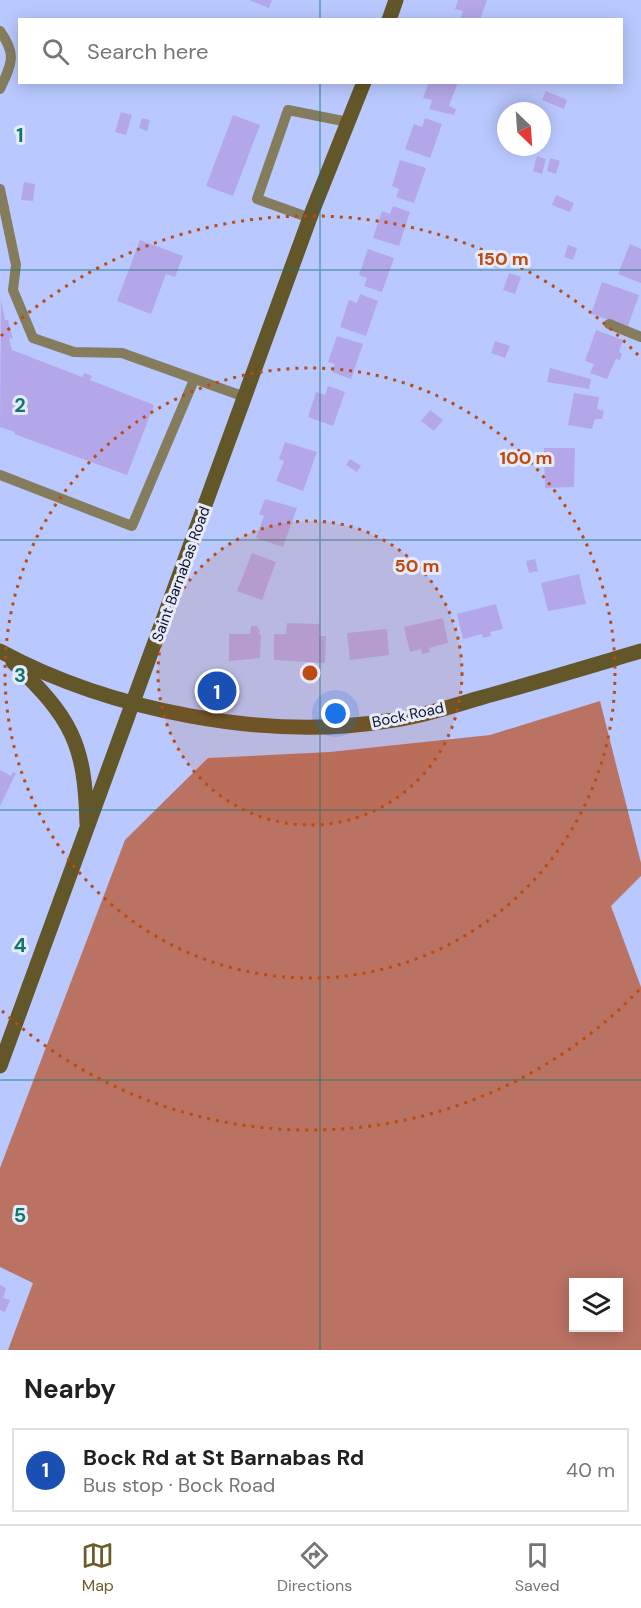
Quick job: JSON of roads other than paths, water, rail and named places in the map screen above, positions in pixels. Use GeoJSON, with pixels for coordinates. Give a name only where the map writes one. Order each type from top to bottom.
{"type":"FeatureCollection","features":[{"type":"Feature","properties":{"kind":"main road"},"geometry":{"type":"LineString","coordinates":[[389,18],[396,0]]}},
{"type":"Feature","properties":{"kind":"main road","name":"Saint Barnabas Road"},"geometry":{"type":"LineString","coordinates":[[0,1066],[135,703],[310,218],[363,84]]}},
{"type":"Feature","properties":{"kind":"main road","name":"Bock Road"},"geometry":{"type":"LineString","coordinates":[[2,652],[55,675],[135,703],[195,716],[267,726],[328,727],[385,722],[434,711],[641,651]]}},
{"type":"Feature","properties":{"kind":"main road"},"geometry":{"type":"LineString","coordinates":[[2,652],[49,696],[77,743],[86,782],[87,832]]}},
{"type":"Feature","properties":{"kind":"lane"},"geometry":{"type":"LineString","coordinates":[[0,31],[12,55],[0,89]]}},
{"type":"Feature","properties":{"kind":"lane"},"geometry":{"type":"LineString","coordinates":[[310,218],[256,199],[288,110],[348,122]]}},
{"type":"Feature","properties":{"kind":"lane"},"geometry":{"type":"LineString","coordinates":[[0,189],[16,265],[13,290],[33,338],[74,352],[122,353],[245,397]]}},
{"type":"Feature","properties":{"kind":"lane"},"geometry":{"type":"LineString","coordinates":[[609,324],[641,337]]}},
{"type":"Feature","properties":{"kind":"lane"},"geometry":{"type":"LineString","coordinates":[[0,475],[132,526],[194,380]]}},
{"type":"Feature","properties":{"kind":"place","name":"Bock Rd at St Barnabas Rd"},"geometry":{"type":"Point","coordinates":[217,691]}}]}
